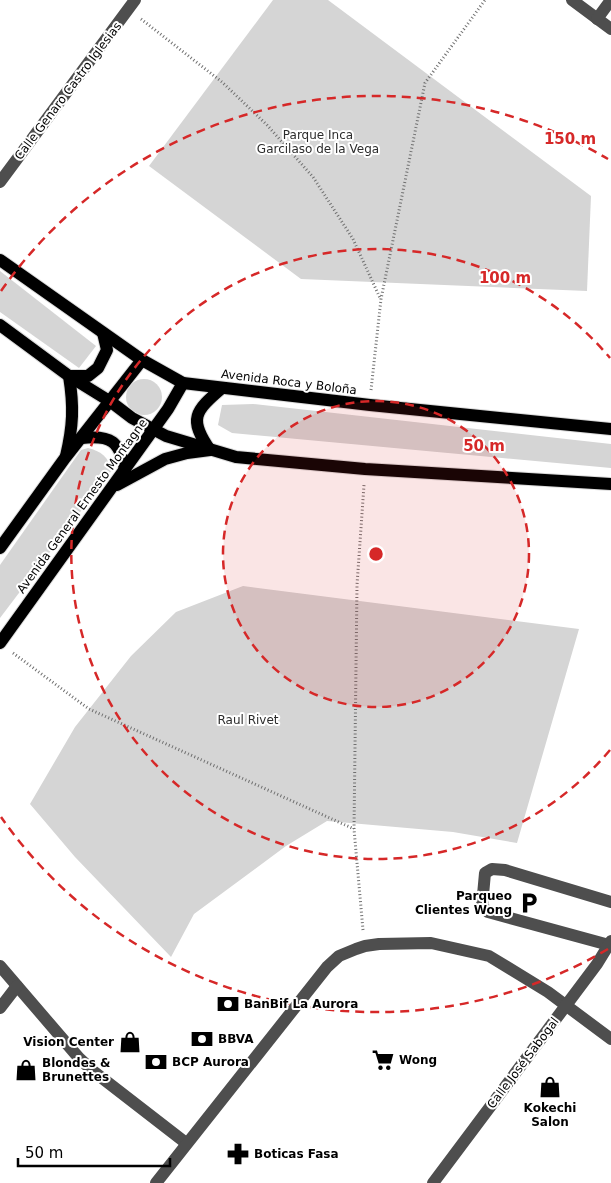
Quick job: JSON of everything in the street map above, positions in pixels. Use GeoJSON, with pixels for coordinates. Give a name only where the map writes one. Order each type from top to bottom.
{"type":"FeatureCollection","features":[{"type":"Feature","properties":{"kind":"main road","name":"Avenida Roca y Boloña"},"geometry":{"type":"LineString","coordinates":[[0,260],[142,360],[183,382],[370,405],[611,429]]}},
{"type":"Feature","properties":{"kind":"main road"},"geometry":{"type":"LineString","coordinates":[[0,325],[69,376],[153,430],[166,436],[236,457],[365,469],[611,484]]}},
{"type":"Feature","properties":{"kind":"main road"},"geometry":{"type":"LineString","coordinates":[[69,376],[88,376],[98,368],[107,350],[103,333]]}},
{"type":"Feature","properties":{"kind":"main road"},"geometry":{"type":"LineString","coordinates":[[0,548],[65,458],[111,402],[142,360]]}},
{"type":"Feature","properties":{"kind":"main road"},"geometry":{"type":"LineString","coordinates":[[65,458],[73,421],[69,376]]}},
{"type":"Feature","properties":{"kind":"main road","name":"Avenida General Ernesto Montagne"},"geometry":{"type":"LineString","coordinates":[[4,646],[168,409],[183,382]]}},
{"type":"Feature","properties":{"kind":"main road"},"geometry":{"type":"LineString","coordinates":[[210,450],[201,437],[196,425],[198,411],[222,388]]}},
{"type":"Feature","properties":{"kind":"main road"},"geometry":{"type":"LineString","coordinates":[[82,438],[97,436],[110,439],[118,446],[125,470]]}},
{"type":"Feature","properties":{"kind":"main road"},"geometry":{"type":"LineString","coordinates":[[113,487],[164,459],[210,450]]}},
{"type":"Feature","properties":{"kind":"street"},"geometry":{"type":"LineString","coordinates":[[572,0],[611,29]]}},
{"type":"Feature","properties":{"kind":"street"},"geometry":{"type":"LineString","coordinates":[[597,19],[611,0]]}},
{"type":"Feature","properties":{"kind":"street","name":"Calle Genaro Castro Iglesias"},"geometry":{"type":"LineString","coordinates":[[0,182],[132,5]]}},
{"type":"Feature","properties":{"kind":"street"},"geometry":{"type":"LineString","coordinates":[[610,943],[488,912],[482,906],[485,873],[492,869],[506,870],[611,902]]}},
{"type":"Feature","properties":{"kind":"street","name":"Calle José Sabogal"},"geometry":{"type":"LineString","coordinates":[[433,1183],[566,1006],[610,943]]}},
{"type":"Feature","properties":{"kind":"street"},"geometry":{"type":"LineString","coordinates":[[156,1183],[327,967],[339,956],[365,946],[432,944],[489,956],[548,992],[611,1039]]}},
{"type":"Feature","properties":{"kind":"street"},"geometry":{"type":"LineString","coordinates":[[0,966],[79,1058],[186,1143]]}},
{"type":"Feature","properties":{"kind":"street"},"geometry":{"type":"LineString","coordinates":[[0,1008],[17,986]]}},
{"type":"Feature","properties":{"kind":"path"},"geometry":{"type":"LineString","coordinates":[[370,405],[381,299],[425,83],[485,0]]}},
{"type":"Feature","properties":{"kind":"path"},"geometry":{"type":"LineString","coordinates":[[132,5],[222,82],[267,125],[313,177],[353,239],[381,299]]}},
{"type":"Feature","properties":{"kind":"path"},"geometry":{"type":"LineString","coordinates":[[365,469],[357,585],[354,829],[365,946]]}},
{"type":"Feature","properties":{"kind":"path"},"geometry":{"type":"LineString","coordinates":[[4,646],[89,709],[354,829]]}},
{"type":"Feature","properties":{"kind":"green space","name":"Parque Inca Garcilaso de la Vega"},"geometry":{"type":"Polygon","coordinates":[[[273,0],[328,0],[591,196],[587,291],[301,279],[149,166],[273,0]]]}},
{"type":"Feature","properties":{"kind":"green space"},"geometry":{"type":"Polygon","coordinates":[[[0,271],[96,346],[79,368],[0,312],[0,271]]]}},
{"type":"Feature","properties":{"kind":"green space"},"geometry":{"type":"Polygon","coordinates":[[[144,379],[157,384],[162,397],[157,410],[144,415],[131,410],[126,397],[131,384],[144,379]]]}},
{"type":"Feature","properties":{"kind":"green space"},"geometry":{"type":"Polygon","coordinates":[[[253,404],[611,444],[611,468],[232,433],[218,425],[222,405],[253,404]]]}},
{"type":"Feature","properties":{"kind":"green space"},"geometry":{"type":"Polygon","coordinates":[[[88,448],[103,455],[112,470],[0,618],[0,565],[81,450],[88,448]]]}},
{"type":"Feature","properties":{"kind":"green space","name":"Raul Rivet"},"geometry":{"type":"Polygon","coordinates":[[[243,586],[579,629],[517,843],[453,832],[327,821],[286,846],[194,914],[171,957],[75,857],[30,804],[75,727],[131,656],[176,612],[243,586]]]}},
{"type":"Feature","properties":{"kind":"place","name":"Parqueo Clientes Wong"},"geometry":{"type":"Point","coordinates":[529,903]}},
{"type":"Feature","properties":{"kind":"place","name":"BanBif La Aurora"},"geometry":{"type":"Point","coordinates":[228,1004]}},
{"type":"Feature","properties":{"kind":"place","name":"BBVA"},"geometry":{"type":"Point","coordinates":[202,1039]}},
{"type":"Feature","properties":{"kind":"place","name":"Vision Center"},"geometry":{"type":"Point","coordinates":[130,1042]}},
{"type":"Feature","properties":{"kind":"place","name":"Wong"},"geometry":{"type":"Point","coordinates":[383,1060]}},
{"type":"Feature","properties":{"kind":"place","name":"BCP Aurora"},"geometry":{"type":"Point","coordinates":[156,1062]}},
{"type":"Feature","properties":{"kind":"place","name":"Blondes & Brunettes"},"geometry":{"type":"Point","coordinates":[26,1070]}},
{"type":"Feature","properties":{"kind":"place","name":"Kokechi Salon"},"geometry":{"type":"Point","coordinates":[550,1087]}},
{"type":"Feature","properties":{"kind":"place","name":"Boticas Fasa"},"geometry":{"type":"Point","coordinates":[238,1154]}}]}
